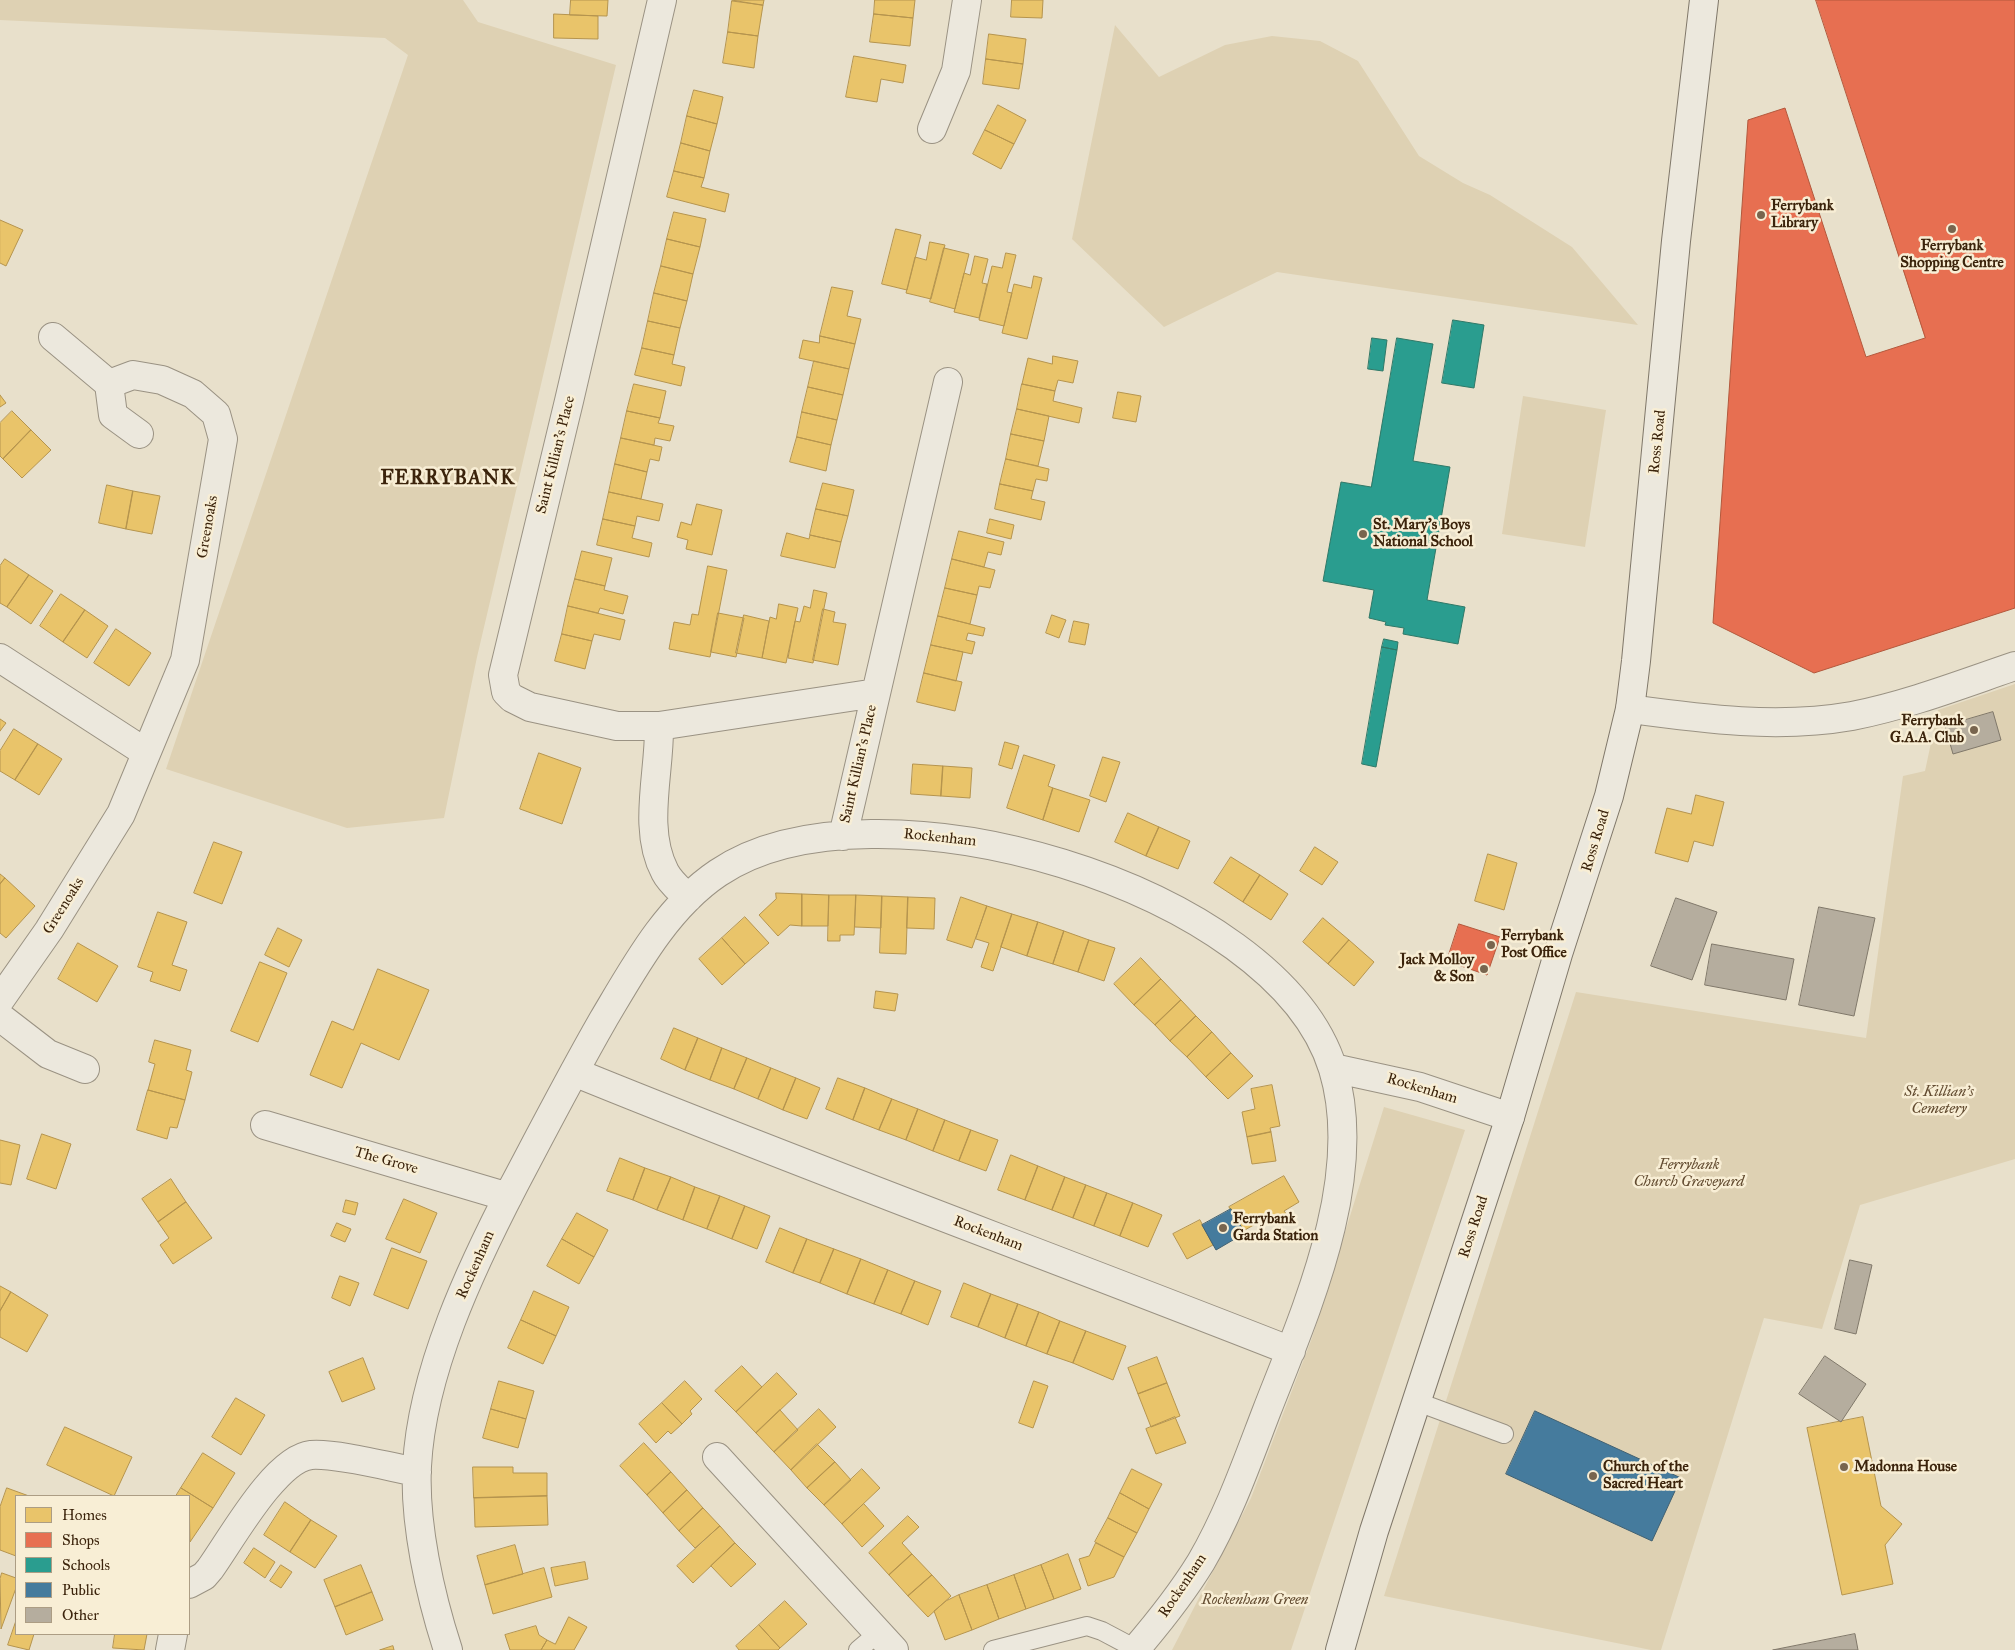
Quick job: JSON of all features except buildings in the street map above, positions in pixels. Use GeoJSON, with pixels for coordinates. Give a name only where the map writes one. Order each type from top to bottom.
{"type":"FeatureCollection","features":[{"type":"Feature","properties":{"kind":"street","name":"Saint Killian's Place"},"geometry":{"type":"LineString","coordinates":[[662,0],[503,675],[506,692],[512,698],[530,707],[617,726],[660,726],[876,693]]}},
{"type":"Feature","properties":{"kind":"street"},"geometry":{"type":"LineString","coordinates":[[932,129],[956,70],[967,0]]}},
{"type":"Feature","properties":{"kind":"street","name":"Ross Road"},"geometry":{"type":"LineString","coordinates":[[1340,1650],[1374,1531],[1415,1401],[1510,1117],[1558,954],[1609,796],[1630,709],[1663,400],[1676,241],[1704,0]]}},
{"type":"Feature","properties":{"kind":"street"},"geometry":{"type":"LineString","coordinates":[[53,337],[109,384],[113,415],[139,434]]}},
{"type":"Feature","properties":{"kind":"street","name":"Greenoaks"},"geometry":{"type":"LineString","coordinates":[[0,1000],[49,930],[122,814],[145,752],[185,660],[224,439],[216,414],[193,394],[162,380],[133,375],[109,384]]}},
{"type":"Feature","properties":{"kind":"street","name":"Saint Killian's Place"},"geometry":{"type":"LineString","coordinates":[[843,836],[948,382]]}},
{"type":"Feature","properties":{"kind":"street"},"geometry":{"type":"LineString","coordinates":[[0,658],[145,752]]}},
{"type":"Feature","properties":{"kind":"street"},"geometry":{"type":"LineString","coordinates":[[1630,709],[1713,720],[1754,723],[1820,720],[1880,709],[2015,666]]}},
{"type":"Feature","properties":{"kind":"street"},"geometry":{"type":"LineString","coordinates":[[660,726],[654,803],[656,845],[669,879],[688,898]]}},
{"type":"Feature","properties":{"kind":"street","name":"Rockenham"},"geometry":{"type":"LineString","coordinates":[[448,1650],[425,1554],[417,1472],[422,1425],[439,1360],[462,1296],[508,1196],[574,1072],[643,956],[688,898],[714,876],[746,856],[792,844],[843,836],[920,834],[994,845],[1072,867],[1164,905],[1221,937],[1276,979],[1305,1013],[1318,1034],[1333,1068],[1340,1107],[1341,1162],[1338,1186],[1328,1238],[1291,1351],[1238,1487],[1215,1537],[1187,1584],[1136,1649]]}},
{"type":"Feature","properties":{"kind":"street"},"geometry":{"type":"LineString","coordinates":[[0,1017],[48,1054],[85,1069]]}},
{"type":"Feature","properties":{"kind":"street","name":"Rockenham"},"geometry":{"type":"LineString","coordinates":[[1333,1068],[1413,1085],[1510,1117]]}},
{"type":"Feature","properties":{"kind":"street","name":"Rockenham"},"geometry":{"type":"LineString","coordinates":[[574,1072],[749,1144],[1291,1351]]}},
{"type":"Feature","properties":{"kind":"street","name":"The Grove"},"geometry":{"type":"LineString","coordinates":[[264,1125],[508,1196]]}},
{"type":"Feature","properties":{"kind":"street"},"geometry":{"type":"LineString","coordinates":[[191,1586],[210,1570],[275,1478],[300,1458],[310,1455],[328,1456],[417,1472]]}},
{"type":"Feature","properties":{"kind":"street"},"geometry":{"type":"LineString","coordinates":[[717,1457],[877,1644]]}},
{"type":"Feature","properties":{"kind":"street"},"geometry":{"type":"LineString","coordinates":[[170,1650],[173,1635]]}},
{"type":"Feature","properties":{"kind":"lane"},"geometry":{"type":"LineString","coordinates":[[1415,1401],[1504,1434]]}},
{"type":"Feature","properties":{"kind":"lane"},"geometry":{"type":"LineString","coordinates":[[993,1650],[1087,1626],[1102,1631],[1136,1649]]}},
{"type":"Feature","properties":{"kind":"green space"},"geometry":{"type":"Polygon","coordinates":[[[0,0],[463,0],[478,22],[616,65],[477,657],[444,818],[347,828],[166,769],[408,55],[385,38],[0,20],[0,0]]]}},
{"type":"Feature","properties":{"kind":"green space"},"geometry":{"type":"Polygon","coordinates":[[[1115,25],[1159,77],[1225,45],[1272,36],[1320,41],[1358,61],[1419,156],[1463,183],[1490,195],[1572,247],[1638,325],[1277,272],[1164,327],[1072,239],[1115,25]]]}},
{"type":"Feature","properties":{"kind":"green space"},"geometry":{"type":"Polygon","coordinates":[[[1523,396],[1606,410],[1585,547],[1502,534],[1523,396]]]}},
{"type":"Feature","properties":{"kind":"green space","name":"Ferrybank Church Graveyard"},"geometry":{"type":"Polygon","coordinates":[[[2015,684],[2015,1159],[1860,1205],[1822,1329],[1764,1318],[1661,1650],[1651,1650],[1384,1596],[1576,992],[1866,1038],[1903,776],[1925,771],[1938,710],[2015,684]]]}},
{"type":"Feature","properties":{"kind":"green space","name":"Rockenham Green"},"geometry":{"type":"Polygon","coordinates":[[[1384,1107],[1465,1130],[1291,1650],[1172,1650],[1251,1498],[1312,1338],[1384,1107]]]}},
{"type":"Feature","properties":{"kind":"place","name":"Ferrybank Library"},"geometry":{"type":"Point","coordinates":[1761,215]}},
{"type":"Feature","properties":{"kind":"place","name":"Ferrybank Shopping Centre"},"geometry":{"type":"Point","coordinates":[1952,229]}},
{"type":"Feature","properties":{"kind":"place","name":"St. Mary's Boys National School"},"geometry":{"type":"Point","coordinates":[1363,534]}},
{"type":"Feature","properties":{"kind":"place","name":"Ferrybank G.A.A. Club"},"geometry":{"type":"Point","coordinates":[1974,730]}},
{"type":"Feature","properties":{"kind":"place","name":"Ferrybank Post Office"},"geometry":{"type":"Point","coordinates":[1491,945]}},
{"type":"Feature","properties":{"kind":"place","name":"Jack Molloy & Son"},"geometry":{"type":"Point","coordinates":[1484,969]}},
{"type":"Feature","properties":{"kind":"place","name":"Ferrybank Garda Station"},"geometry":{"type":"Point","coordinates":[1223,1228]}},
{"type":"Feature","properties":{"kind":"place","name":"Madonna House"},"geometry":{"type":"Point","coordinates":[1844,1467]}},
{"type":"Feature","properties":{"kind":"place","name":"Church of the Sacred Heart"},"geometry":{"type":"Point","coordinates":[1593,1476]}},
{"type":"Feature","properties":{"kind":"district","name":"FERRYBANK"},"geometry":{"type":"Point","coordinates":[448,479]}},
{"type":"Feature","properties":{"kind":"park label","name":"St. Killian's Cemetery"},"geometry":{"type":"Point","coordinates":[1939,1100]}}]}
